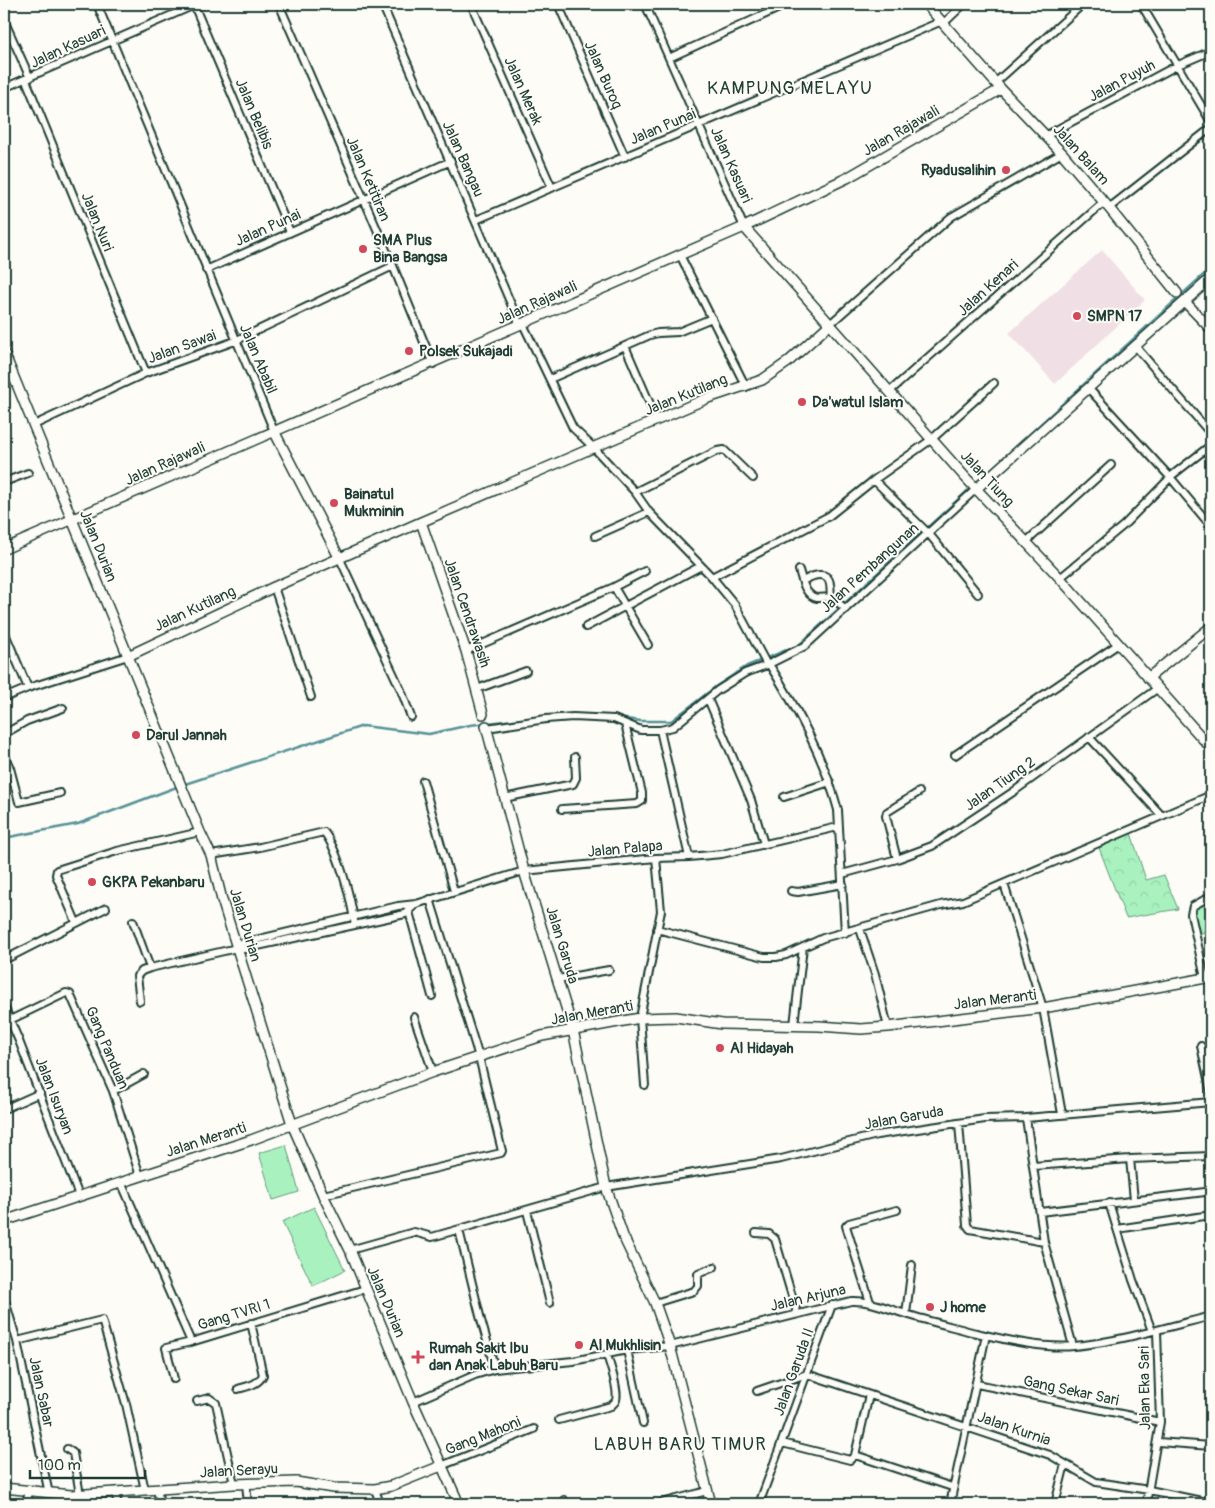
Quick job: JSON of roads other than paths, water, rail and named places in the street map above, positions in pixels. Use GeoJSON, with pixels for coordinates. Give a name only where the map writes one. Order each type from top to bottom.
{"type":"FeatureCollection","features":[{"type":"Feature","properties":{"kind":"street","name":"Jalan Ababil"},"geometry":{"type":"LineString","coordinates":[[97,4],[235,341],[274,431],[340,559],[401,690],[411,717]]}},
{"type":"Feature","properties":{"kind":"street","name":"Jalan Ketitiran"},"geometry":{"type":"LineString","coordinates":[[279,4],[393,266],[433,364]]}},
{"type":"Feature","properties":{"kind":"street","name":"Jalan Bangau"},"geometry":{"type":"LineString","coordinates":[[382,4],[522,325],[550,379],[569,423],[577,434],[594,448],[635,492],[649,512],[712,577],[735,605],[758,650],[791,699],[816,748],[830,782],[838,810],[845,933]]}},
{"type":"Feature","properties":{"kind":"street","name":"Jalan Merak"},"geometry":{"type":"LineString","coordinates":[[471,4],[552,188]]}},
{"type":"Feature","properties":{"kind":"street","name":"Jalan Buroq"},"geometry":{"type":"LineString","coordinates":[[558,4],[625,156]]}},
{"type":"Feature","properties":{"kind":"street","name":"Jalan Kasuari"},"geometry":{"type":"LineString","coordinates":[[645,4],[744,227]]}},
{"type":"Feature","properties":{"kind":"street"},"geometry":{"type":"LineString","coordinates":[[669,58],[788,4]]}},
{"type":"Feature","properties":{"kind":"street","name":"Jalan Balam"},"geometry":{"type":"LineString","coordinates":[[926,4],[998,86],[1062,153],[1177,293],[1211,329]]}},
{"type":"Feature","properties":{"kind":"street"},"geometry":{"type":"LineString","coordinates":[[943,22],[964,4]]}},
{"type":"Feature","properties":{"kind":"street"},"geometry":{"type":"LineString","coordinates":[[998,86],[1083,4]]}},
{"type":"Feature","properties":{"kind":"street"},"geometry":{"type":"LineString","coordinates":[[1140,4],[1211,122]]}},
{"type":"Feature","properties":{"kind":"street","name":"Jalan Kasuari"},"geometry":{"type":"LineString","coordinates":[[4,88],[196,5]]}},
{"type":"Feature","properties":{"kind":"street","name":"Jalan Belibis"},"geometry":{"type":"LineString","coordinates":[[196,5],[290,232]]}},
{"type":"Feature","properties":{"kind":"street","name":"Jalan Nuri"},"geometry":{"type":"LineString","coordinates":[[4,20],[146,373]]}},
{"type":"Feature","properties":{"kind":"street","name":"Jalan Punai"},"geometry":{"type":"LineString","coordinates":[[476,220],[943,22]]}},
{"type":"Feature","properties":{"kind":"street","name":"Jalan Puyuh"},"geometry":{"type":"LineString","coordinates":[[1045,136],[1211,50]]}},
{"type":"Feature","properties":{"kind":"street","name":"Jalan Rajawali"},"geometry":{"type":"LineString","coordinates":[[4,549],[433,364],[744,227],[847,178],[998,86]]}},
{"type":"Feature","properties":{"kind":"street","name":"Jalan Kenari"},"geometry":{"type":"LineString","coordinates":[[889,392],[1106,205],[1211,128]]}},
{"type":"Feature","properties":{"kind":"street","name":"Jalan Kutilang"},"geometry":{"type":"LineString","coordinates":[[128,656],[274,587],[421,522],[708,398],[746,387],[762,380],[788,362],[951,217],[1062,153]]}},
{"type":"Feature","properties":{"kind":"street","name":"Jalan Punai"},"geometry":{"type":"LineString","coordinates":[[206,270],[450,161]]}},
{"type":"Feature","properties":{"kind":"street","name":"Jalan Tiung"},"geometry":{"type":"LineString","coordinates":[[744,227],[965,477],[1060,578],[1211,748]]}},
{"type":"Feature","properties":{"kind":"street"},"geometry":{"type":"LineString","coordinates":[[680,256],[746,387]]}},
{"type":"Feature","properties":{"kind":"street","name":"Jalan Sawai"},"geometry":{"type":"LineString","coordinates":[[34,426],[146,373],[235,341],[393,266]]}},
{"type":"Feature","properties":{"kind":"street","name":"Jalan Pembangunan"},"geometry":{"type":"LineString","coordinates":[[487,727],[573,717],[619,720],[641,730],[668,729],[677,725],[708,699],[745,673],[806,646],[975,488],[1089,389],[1211,278]]}},
{"type":"Feature","properties":{"kind":"street"},"geometry":{"type":"LineString","coordinates":[[550,379],[654,334],[681,331],[712,318]]}},
{"type":"Feature","properties":{"kind":"street"},"geometry":{"type":"LineString","coordinates":[[625,346],[658,420]]}},
{"type":"Feature","properties":{"kind":"street"},"geometry":{"type":"LineString","coordinates":[[1136,347],[1211,434]]}},
{"type":"Feature","properties":{"kind":"street","name":"Jalan Durian"},"geometry":{"type":"LineString","coordinates":[[4,353],[211,855],[237,948],[292,1124],[323,1195],[350,1250],[365,1289],[459,1504]]}},
{"type":"Feature","properties":{"kind":"street"},"geometry":{"type":"LineString","coordinates":[[712,577],[829,516],[874,480],[932,439],[994,383]]}},
{"type":"Feature","properties":{"kind":"street"},"geometry":{"type":"LineString","coordinates":[[1089,389],[1170,477],[1211,526]]}},
{"type":"Feature","properties":{"kind":"street"},"geometry":{"type":"LineString","coordinates":[[1060,578],[1124,525],[1170,477],[1211,444]]}},
{"type":"Feature","properties":{"kind":"street"},"geometry":{"type":"LineString","coordinates":[[635,492],[717,451],[724,450],[753,478]]}},
{"type":"Feature","properties":{"kind":"street"},"geometry":{"type":"LineString","coordinates":[[1026,542],[1111,465]]}},
{"type":"Feature","properties":{"kind":"street"},"geometry":{"type":"LineString","coordinates":[[4,482],[28,472]]}},
{"type":"Feature","properties":{"kind":"street","name":"Jalan Pembangunan"},"geometry":{"type":"LineString","coordinates":[[874,480],[927,532],[978,594]]}},
{"type":"Feature","properties":{"kind":"street"},"geometry":{"type":"LineString","coordinates":[[594,536],[649,512]]}},
{"type":"Feature","properties":{"kind":"street","name":"Jalan Cendrawasih"},"geometry":{"type":"LineString","coordinates":[[421,522],[466,651],[483,714]]}},
{"type":"Feature","properties":{"kind":"street"},"geometry":{"type":"LineString","coordinates":[[586,627],[701,566]]}},
{"type":"Feature","properties":{"kind":"street"},"geometry":{"type":"LineString","coordinates":[[799,570],[811,596],[816,598],[834,598]]}},
{"type":"Feature","properties":{"kind":"street"},"geometry":{"type":"LineString","coordinates":[[466,651],[645,571]]}},
{"type":"Feature","properties":{"kind":"street"},"geometry":{"type":"LineString","coordinates":[[803,581],[818,574],[824,576],[830,582],[834,598],[845,608]]}},
{"type":"Feature","properties":{"kind":"street"},"geometry":{"type":"LineString","coordinates":[[614,586],[648,646]]}},
{"type":"Feature","properties":{"kind":"street"},"geometry":{"type":"LineString","coordinates":[[274,587],[311,696]]}},
{"type":"Feature","properties":{"kind":"street"},"geometry":{"type":"LineString","coordinates":[[1148,678],[1211,627]]}},
{"type":"Feature","properties":{"kind":"street"},"geometry":{"type":"LineString","coordinates":[[4,630],[28,688]]}},
{"type":"Feature","properties":{"kind":"street"},"geometry":{"type":"LineString","coordinates":[[954,755],[1118,645]]}},
{"type":"Feature","properties":{"kind":"street"},"geometry":{"type":"LineString","coordinates":[[4,698],[28,688],[128,656]]}},
{"type":"Feature","properties":{"kind":"street"},"geometry":{"type":"LineString","coordinates":[[477,689],[526,671]]}},
{"type":"Feature","properties":{"kind":"street","name":"Jalan Tiung 2"},"geometry":{"type":"LineString","coordinates":[[842,874],[897,859],[932,846],[1013,792],[1158,688]]}},
{"type":"Feature","properties":{"kind":"street"},"geometry":{"type":"LineString","coordinates":[[708,699],[751,800],[764,844]]}},
{"type":"Feature","properties":{"kind":"street"},"geometry":{"type":"LineString","coordinates":[[4,734],[27,721],[62,708]]}},
{"type":"Feature","properties":{"kind":"street","name":"Jalan Garuda"},"geometry":{"type":"LineString","coordinates":[[483,714],[524,871],[574,1030],[606,1186],[623,1236],[656,1303],[670,1346],[711,1504]]}},
{"type":"Feature","properties":{"kind":"street"},"geometry":{"type":"LineString","coordinates":[[562,809],[637,804],[642,801],[642,793],[626,724]]}},
{"type":"Feature","properties":{"kind":"street"},"geometry":{"type":"LineString","coordinates":[[660,730],[689,857]]}},
{"type":"Feature","properties":{"kind":"street"},"geometry":{"type":"LineString","coordinates":[[1089,737],[1162,816]]}},
{"type":"Feature","properties":{"kind":"street"},"geometry":{"type":"LineString","coordinates":[[4,752],[19,802],[60,793]]}},
{"type":"Feature","properties":{"kind":"street"},"geometry":{"type":"LineString","coordinates":[[504,798],[573,784],[576,778],[575,756]]}},
{"type":"Feature","properties":{"kind":"street"},"geometry":{"type":"LineString","coordinates":[[423,780],[454,891]]}},
{"type":"Feature","properties":{"kind":"street"},"geometry":{"type":"LineString","coordinates":[[784,797],[830,782]]}},
{"type":"Feature","properties":{"kind":"street"},"geometry":{"type":"LineString","coordinates":[[897,859],[886,816],[887,812],[919,792]]}},
{"type":"Feature","properties":{"kind":"street"},"geometry":{"type":"LineString","coordinates":[[657,930],[764,957],[781,956],[823,938],[941,905],[963,901],[1211,795]]}},
{"type":"Feature","properties":{"kind":"street","name":"Jalan Palapa"},"geometry":{"type":"LineString","coordinates":[[150,968],[237,948],[242,943],[354,921],[408,908],[454,891],[524,871],[656,858],[722,854],[838,828]]}},
{"type":"Feature","properties":{"kind":"street"},"geometry":{"type":"LineString","coordinates":[[76,922],[56,875],[58,870],[117,851],[200,832]]}},
{"type":"Feature","properties":{"kind":"street"},"geometry":{"type":"LineString","coordinates":[[211,855],[260,847],[324,832],[331,841],[338,859],[354,921]]}},
{"type":"Feature","properties":{"kind":"street"},"geometry":{"type":"LineString","coordinates":[[645,1085],[640,1018],[661,911],[656,858]]}},
{"type":"Feature","properties":{"kind":"street"},"geometry":{"type":"LineString","coordinates":[[790,891],[798,892],[843,884]]}},
{"type":"Feature","properties":{"kind":"street"},"geometry":{"type":"LineString","coordinates":[[1004,884],[1043,1008],[1062,1114]]}},
{"type":"Feature","properties":{"kind":"street"},"geometry":{"type":"LineString","coordinates":[[1208,978],[1191,914],[1193,906],[1211,896]]}},
{"type":"Feature","properties":{"kind":"street"},"geometry":{"type":"LineString","coordinates":[[323,1195],[501,1153],[502,1151],[480,1057],[430,899]]}},
{"type":"Feature","properties":{"kind":"street"},"geometry":{"type":"LineString","coordinates":[[4,960],[106,908]]}},
{"type":"Feature","properties":{"kind":"street"},"geometry":{"type":"LineString","coordinates":[[408,908],[432,996]]}},
{"type":"Feature","properties":{"kind":"street"},"geometry":{"type":"LineString","coordinates":[[134,921],[150,968],[142,971],[137,976],[140,1001]]}},
{"type":"Feature","properties":{"kind":"street"},"geometry":{"type":"LineString","coordinates":[[860,929],[875,974],[888,1028]]}},
{"type":"Feature","properties":{"kind":"street"},"geometry":{"type":"LineString","coordinates":[[794,1025],[803,947]]}},
{"type":"Feature","properties":{"kind":"street"},"geometry":{"type":"LineString","coordinates":[[558,979],[609,970]]}},
{"type":"Feature","properties":{"kind":"street","name":"Jalan Meranti"},"geometry":{"type":"LineString","coordinates":[[4,1221],[251,1140],[433,1072],[542,1036],[640,1018],[676,1017],[722,1024],[794,1025],[861,1029],[888,1028],[1043,1008],[1208,978]]}},
{"type":"Feature","properties":{"kind":"street","name":"Gang Panduan"},"geometry":{"type":"LineString","coordinates":[[10,1020],[66,992],[70,994],[113,1091],[140,1176]]}},
{"type":"Feature","properties":{"kind":"street","name":"Jalan Isuryan"},"geometry":{"type":"LineString","coordinates":[[4,1006],[40,1093],[79,1196]]}},
{"type":"Feature","properties":{"kind":"street"},"geometry":{"type":"LineString","coordinates":[[414,1017],[433,1072]]}},
{"type":"Feature","properties":{"kind":"street"},"geometry":{"type":"LineString","coordinates":[[1201,1046],[1211,1093]]}},
{"type":"Feature","properties":{"kind":"street"},"geometry":{"type":"LineString","coordinates":[[113,1091],[144,1074]]}},
{"type":"Feature","properties":{"kind":"street"},"geometry":{"type":"LineString","coordinates":[[4,1109],[40,1093]]}},
{"type":"Feature","properties":{"kind":"street","name":"Jalan Garuda"},"geometry":{"type":"LineString","coordinates":[[350,1250],[414,1232],[432,1237],[527,1211],[606,1186],[781,1159],[877,1135],[985,1119],[1026,1118],[1211,1102]]}},
{"type":"Feature","properties":{"kind":"street"},"geometry":{"type":"LineString","coordinates":[[1026,1118],[1044,1242],[1073,1346]]}},
{"type":"Feature","properties":{"kind":"street"},"geometry":{"type":"LineString","coordinates":[[959,1122],[967,1225],[970,1229],[1044,1242]]}},
{"type":"Feature","properties":{"kind":"street"},"geometry":{"type":"LineString","coordinates":[[1034,1166],[1130,1159],[1211,1156]]}},
{"type":"Feature","properties":{"kind":"street"},"geometry":{"type":"LineString","coordinates":[[1130,1159],[1134,1200]]}},
{"type":"Feature","properties":{"kind":"street","name":"Gang TVRI 1"},"geometry":{"type":"LineString","coordinates":[[121,1182],[191,1342],[365,1289]]}},
{"type":"Feature","properties":{"kind":"street"},"geometry":{"type":"LineString","coordinates":[[1040,1212],[1205,1192]]}},
{"type":"Feature","properties":{"kind":"street","name":"Jalan Eka Sari"},"geometry":{"type":"LineString","coordinates":[[1109,1203],[1154,1331],[1160,1422],[1146,1504]]}},
{"type":"Feature","properties":{"kind":"street"},"geometry":{"type":"LineString","coordinates":[[870,1302],[846,1226],[849,1223],[896,1210]]}},
{"type":"Feature","properties":{"kind":"street"},"geometry":{"type":"LineString","coordinates":[[527,1211],[550,1303]]}},
{"type":"Feature","properties":{"kind":"street"},"geometry":{"type":"LineString","coordinates":[[1117,1229],[1211,1215]]}},
{"type":"Feature","properties":{"kind":"street"},"geometry":{"type":"LineString","coordinates":[[459,1230],[495,1370]]}},
{"type":"Feature","properties":{"kind":"street"},"geometry":{"type":"LineString","coordinates":[[756,1233],[769,1234],[775,1239],[797,1313]]}},
{"type":"Feature","properties":{"kind":"street"},"geometry":{"type":"LineString","coordinates":[[906,1314],[912,1265]]}},
{"type":"Feature","properties":{"kind":"street"},"geometry":{"type":"LineString","coordinates":[[656,1303],[694,1290],[698,1286],[697,1276],[714,1267]]}},
{"type":"Feature","properties":{"kind":"street","name":"Jalan Sabar"},"geometry":{"type":"LineString","coordinates":[[4,1297],[17,1341],[49,1494]]}},
{"type":"Feature","properties":{"kind":"street","name":"Jalan Arjuna"},"geometry":{"type":"LineString","coordinates":[[414,1402],[474,1376],[495,1370],[573,1361],[627,1350],[670,1346],[851,1300],[870,1302],[906,1314],[986,1335],[1046,1345],[1073,1346],[1154,1331],[1211,1316]]}},
{"type":"Feature","properties":{"kind":"street","name":"Jalan Garuda II"},"geometry":{"type":"LineString","coordinates":[[759,1504],[832,1305]]}},
{"type":"Feature","properties":{"kind":"street"},"geometry":{"type":"LineString","coordinates":[[17,1341],[102,1320],[126,1404],[145,1490]]}},
{"type":"Feature","properties":{"kind":"street"},"geometry":{"type":"LineString","coordinates":[[238,1389],[254,1384],[260,1380],[262,1375],[251,1324]]}},
{"type":"Feature","properties":{"kind":"street"},"geometry":{"type":"LineString","coordinates":[[950,1504],[952,1487],[977,1384],[986,1335]]}},
{"type":"Feature","properties":{"kind":"street"},"geometry":{"type":"LineString","coordinates":[[174,1379],[166,1348],[191,1342]]}},
{"type":"Feature","properties":{"kind":"street"},"geometry":{"type":"LineString","coordinates":[[627,1350],[643,1423]]}},
{"type":"Feature","properties":{"kind":"street"},"geometry":{"type":"LineString","coordinates":[[559,1420],[614,1404],[616,1390],[607,1355]]}},
{"type":"Feature","properties":{"kind":"street"},"geometry":{"type":"LineString","coordinates":[[756,1391],[806,1374]]}},
{"type":"Feature","properties":{"kind":"street","name":"Jalan Kurnia"},"geometry":{"type":"LineString","coordinates":[[806,1374],[1050,1455],[1096,1482],[1149,1490],[1211,1503]]}},
{"type":"Feature","properties":{"kind":"street","name":"Gang Sekar Sari"},"geometry":{"type":"LineString","coordinates":[[977,1384],[1160,1422]]}},
{"type":"Feature","properties":{"kind":"street"},"geometry":{"type":"LineString","coordinates":[[782,1443],[850,1460],[855,1455],[869,1395]]}},
{"type":"Feature","properties":{"kind":"street"},"geometry":{"type":"LineString","coordinates":[[197,1401],[209,1398],[216,1403],[234,1484]]}},
{"type":"Feature","properties":{"kind":"street","name":"Gang Mahoni"},"geometry":{"type":"LineString","coordinates":[[441,1466],[534,1429]]}},
{"type":"Feature","properties":{"kind":"street"},"geometry":{"type":"LineString","coordinates":[[1158,1442],[1211,1446]]}},
{"type":"Feature","properties":{"kind":"street"},"geometry":{"type":"LineString","coordinates":[[66,1449],[72,1453],[75,1498]]}},
{"type":"Feature","properties":{"kind":"street"},"geometry":{"type":"LineString","coordinates":[[855,1455],[952,1487]]}},
{"type":"Feature","properties":{"kind":"street"},"geometry":{"type":"LineString","coordinates":[[1054,1504],[1065,1464]]}},
{"type":"Feature","properties":{"kind":"street","name":"Jalan Serayu"},"geometry":{"type":"LineString","coordinates":[[4,1488],[75,1498],[145,1490],[234,1484],[296,1482],[333,1488],[375,1488],[390,1486],[441,1466]]}},
{"type":"Feature","properties":{"kind":"street"},"geometry":{"type":"LineString","coordinates":[[246,1484],[248,1504]]}},
{"type":"Feature","properties":{"kind":"street"},"geometry":{"type":"LineString","coordinates":[[375,1488],[380,1504]]}},
{"type":"Feature","properties":{"kind":"street"},"geometry":{"type":"LineString","coordinates":[[157,1490],[160,1504]]}},
{"type":"Feature","properties":{"kind":"street"},"geometry":{"type":"LineString","coordinates":[[26,1491],[30,1504]]}},
{"type":"Feature","properties":{"kind":"street"},"geometry":{"type":"LineString","coordinates":[[658,1504],[707,1491]]}},
{"type":"Feature","properties":{"kind":"street"},"geometry":{"type":"LineString","coordinates":[[115,1493],[118,1504]]}},
{"type":"Feature","properties":{"kind":"waterway"},"geometry":{"type":"LineString","coordinates":[[618,718],[641,721],[671,721],[718,685],[747,666],[799,645],[1211,268]]}},
{"type":"Feature","properties":{"kind":"waterway"},"geometry":{"type":"LineString","coordinates":[[576,714],[588,715]]}},
{"type":"Feature","properties":{"kind":"waterway"},"geometry":{"type":"LineString","coordinates":[[4,838],[78,824],[182,785],[363,726],[429,734],[470,725],[523,719]]}},
{"type":"Feature","properties":{"kind":"place","name":"Ryadusalihin"},"geometry":{"type":"Point","coordinates":[1006,170]}},
{"type":"Feature","properties":{"kind":"place","name":"SMA Plus Bina Bangsa"},"geometry":{"type":"Point","coordinates":[363,249]}},
{"type":"Feature","properties":{"kind":"place","name":"SMPN 17"},"geometry":{"type":"Point","coordinates":[1077,316]}},
{"type":"Feature","properties":{"kind":"place","name":"Polsek Sukajadi"},"geometry":{"type":"Point","coordinates":[409,351]}},
{"type":"Feature","properties":{"kind":"place","name":"Da'watul Islam"},"geometry":{"type":"Point","coordinates":[802,402]}},
{"type":"Feature","properties":{"kind":"place","name":"Bainatul Mukminin"},"geometry":{"type":"Point","coordinates":[334,503]}},
{"type":"Feature","properties":{"kind":"place","name":"Darul Jannah"},"geometry":{"type":"Point","coordinates":[136,735]}},
{"type":"Feature","properties":{"kind":"place","name":"GKPA Pekanbaru"},"geometry":{"type":"Point","coordinates":[92,882]}},
{"type":"Feature","properties":{"kind":"place","name":"Al Hidayah"},"geometry":{"type":"Point","coordinates":[720,1048]}},
{"type":"Feature","properties":{"kind":"place","name":"J home"},"geometry":{"type":"Point","coordinates":[930,1307]}},
{"type":"Feature","properties":{"kind":"place","name":"Al Mukhlisin"},"geometry":{"type":"Point","coordinates":[579,1345]}},
{"type":"Feature","properties":{"kind":"place","name":"Rumah Sakit Ibu dan Anak Labuh Baru"},"geometry":{"type":"Point","coordinates":[418,1357]}},
{"type":"Feature","properties":{"kind":"district","name":"KAMPUNG MELAYU"},"geometry":{"type":"Point","coordinates":[790,88]}},
{"type":"Feature","properties":{"kind":"district","name":"LABUH BARU TIMUR"},"geometry":{"type":"Point","coordinates":[680,1444]}}]}
